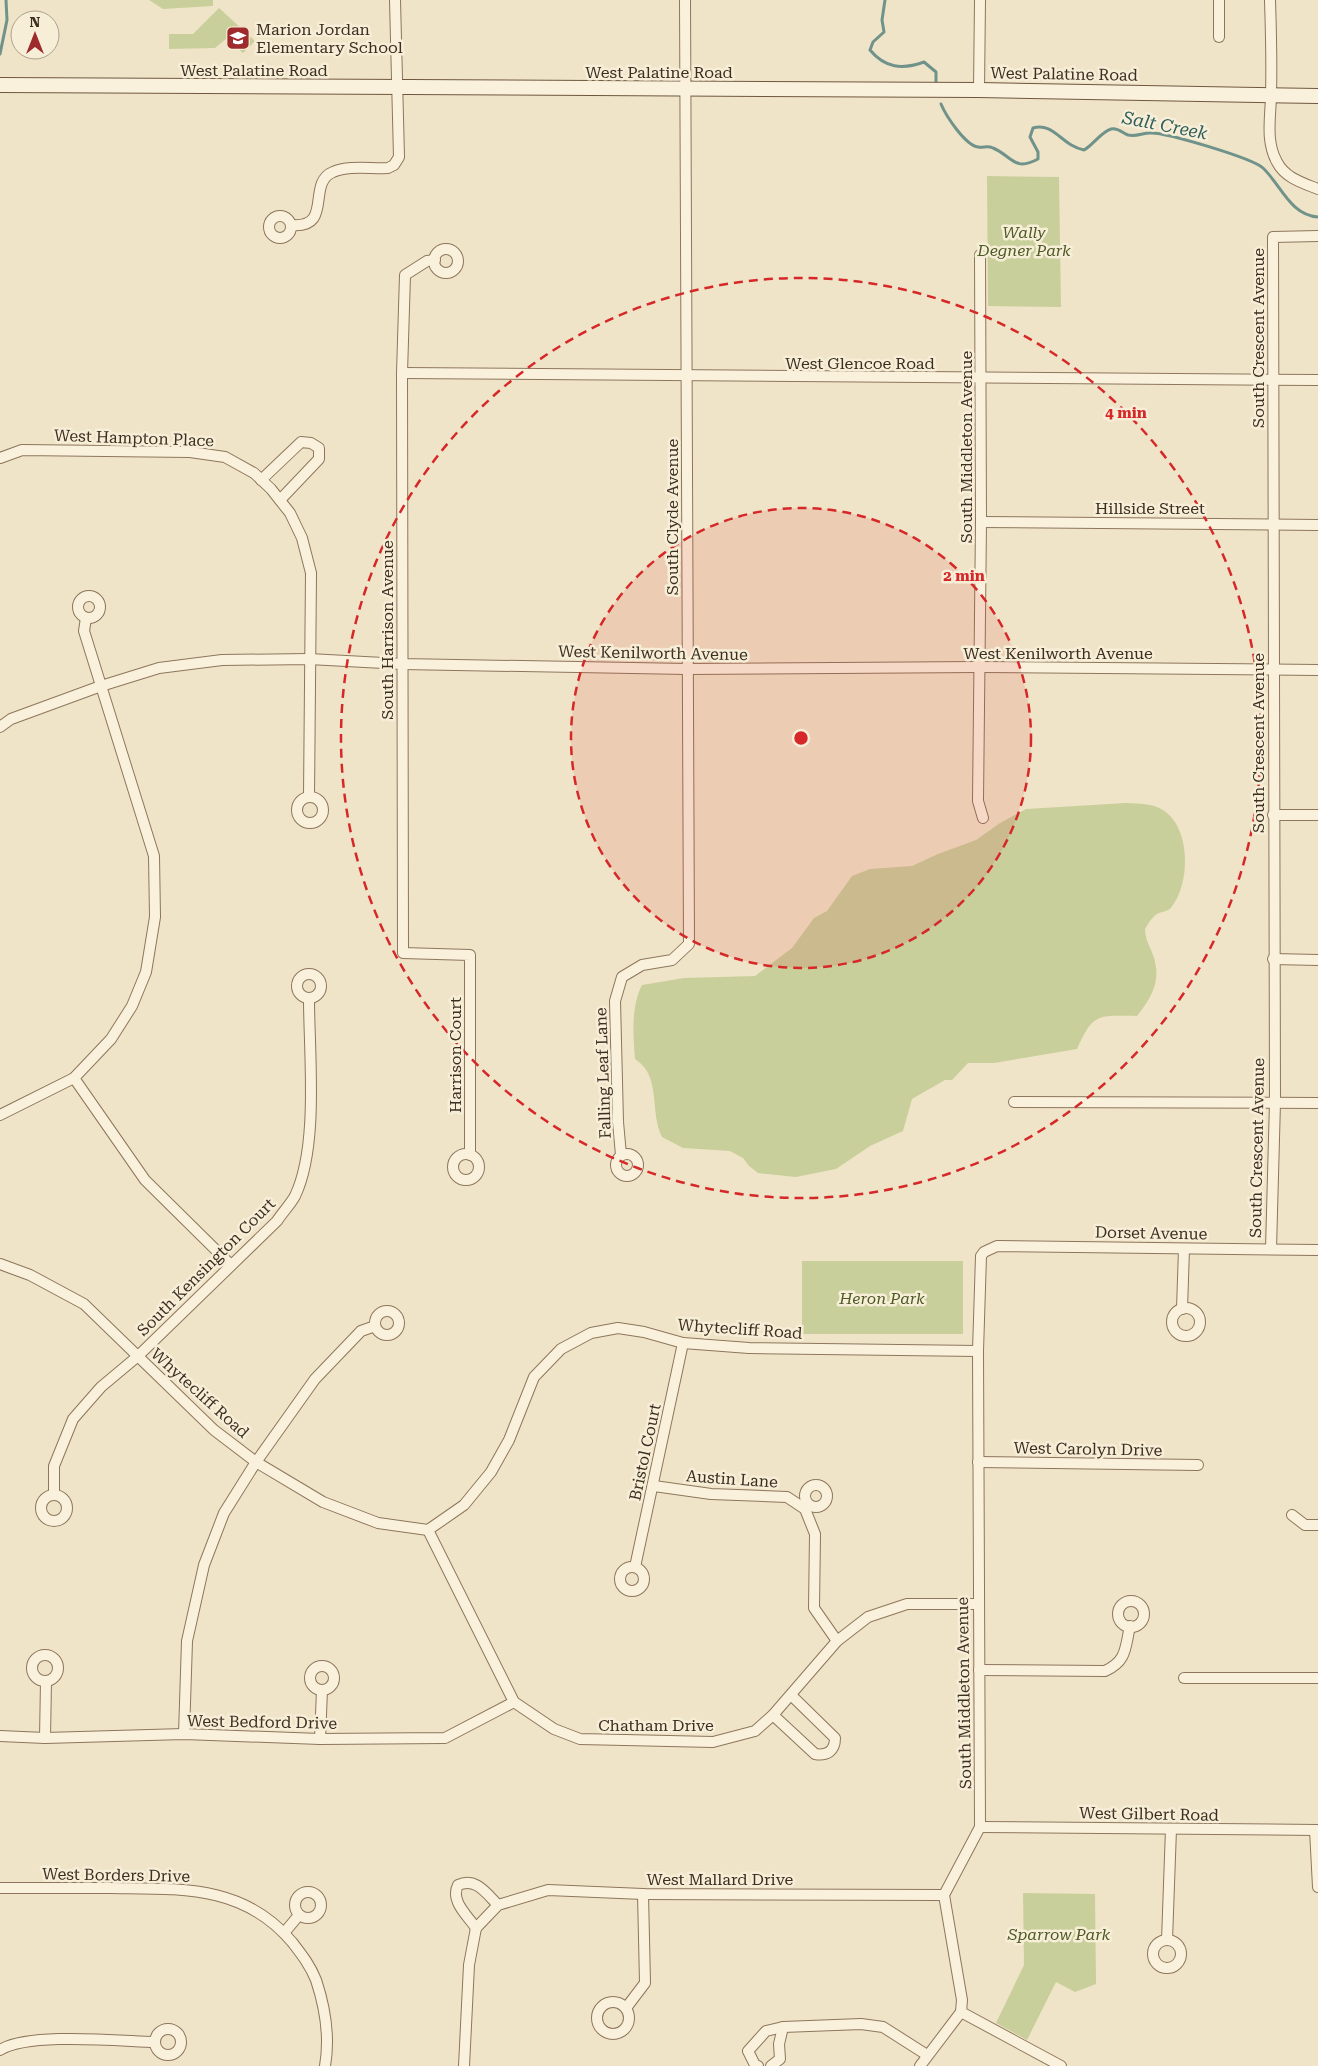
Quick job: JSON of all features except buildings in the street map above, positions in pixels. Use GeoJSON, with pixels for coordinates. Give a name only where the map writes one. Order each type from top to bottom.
{"type":"FeatureCollection","features":[{"type":"Feature","properties":{"kind":"main road","name":"West Palatine Road"},"geometry":{"type":"LineString","coordinates":[[0,85],[979,90],[1318,96]]}},
{"type":"Feature","properties":{"kind":"street"},"geometry":{"type":"LineString","coordinates":[[291,226],[300,226],[313,220],[318,208],[323,180],[332,172],[346,169],[388,168],[394,166],[399,158],[395,0]]}},
{"type":"Feature","properties":{"kind":"street","name":"South Clyde Avenue"},"geometry":{"type":"LineString","coordinates":[[685,0],[689,944]]}},
{"type":"Feature","properties":{"kind":"street"},"geometry":{"type":"LineString","coordinates":[[979,90],[980,0]]}},
{"type":"Feature","properties":{"kind":"street"},"geometry":{"type":"LineString","coordinates":[[1219,0],[1219,37]]}},
{"type":"Feature","properties":{"kind":"street"},"geometry":{"type":"LineString","coordinates":[[1270,0],[1272,95],[1269,125],[1272,147],[1277,163],[1295,180],[1318,189]]}},
{"type":"Feature","properties":{"kind":"street","name":"South Crescent Avenue"},"geometry":{"type":"LineString","coordinates":[[1271,1249],[1275,1102],[1273,960],[1273,237],[1318,236]]}},
{"type":"Feature","properties":{"kind":"street","name":"South Middleton Avenue"},"geometry":{"type":"LineString","coordinates":[[980,256],[982,378],[978,801],[984,818]]}},
{"type":"Feature","properties":{"kind":"street","name":"South Harrison Avenue"},"geometry":{"type":"LineString","coordinates":[[435,260],[427,261],[405,275],[402,373],[403,953],[470,956]]}},
{"type":"Feature","properties":{"kind":"street","name":"West Glencoe Road"},"geometry":{"type":"LineString","coordinates":[[402,373],[686,377],[1318,380]]}},
{"type":"Feature","properties":{"kind":"street"},"geometry":{"type":"LineString","coordinates":[[261,480],[302,442],[312,443],[319,448],[319,459],[280,500]]}},
{"type":"Feature","properties":{"kind":"street","name":"West Hampton Place"},"geometry":{"type":"LineString","coordinates":[[0,458],[22,450],[190,452],[225,457],[261,480],[280,500],[290,513],[302,538],[311,573],[309,797]]}},
{"type":"Feature","properties":{"kind":"street","name":"Hillside Street"},"geometry":{"type":"LineString","coordinates":[[981,522],[1318,525]]}},
{"type":"Feature","properties":{"kind":"street"},"geometry":{"type":"LineString","coordinates":[[0,1115],[74,1078],[111,1039],[132,1006],[146,972],[155,917],[154,856],[84,630],[86,618]]}},
{"type":"Feature","properties":{"kind":"street","name":"West Kenilworth Avenue"},"geometry":{"type":"LineString","coordinates":[[0,727],[11,719],[101,686],[158,668],[222,660],[309,659],[402,664],[687,669],[979,667],[1318,670]]}},
{"type":"Feature","properties":{"kind":"street"},"geometry":{"type":"LineString","coordinates":[[1273,814],[1318,815]]}},
{"type":"Feature","properties":{"kind":"street","name":"Falling Leaf Lane"},"geometry":{"type":"LineString","coordinates":[[621,1156],[618,1122],[615,1001],[622,976],[642,965],[672,960],[689,944]]}},
{"type":"Feature","properties":{"kind":"street","name":"Harrison Court"},"geometry":{"type":"LineString","coordinates":[[470,956],[470,1155]]}},
{"type":"Feature","properties":{"kind":"street"},"geometry":{"type":"LineString","coordinates":[[1273,960],[1318,960]]}},
{"type":"Feature","properties":{"kind":"street","name":"South Kensington Court"},"geometry":{"type":"LineString","coordinates":[[54,1495],[54,1466],[73,1419],[101,1387],[138,1356],[276,1221],[294,1197],[303,1172],[310,1129],[309,999]]}},
{"type":"Feature","properties":{"kind":"street"},"geometry":{"type":"LineString","coordinates":[[74,1078],[145,1180],[231,1265]]}},
{"type":"Feature","properties":{"kind":"street"},"geometry":{"type":"LineString","coordinates":[[1014,1102],[1318,1103]]}},
{"type":"Feature","properties":{"kind":"street","name":"Dorset Avenue"},"geometry":{"type":"LineString","coordinates":[[984,1252],[997,1246],[1184,1250],[1318,1250]]}},
{"type":"Feature","properties":{"kind":"street"},"geometry":{"type":"LineString","coordinates":[[1182,1308],[1184,1250]]}},
{"type":"Feature","properties":{"kind":"street","name":"South Middleton Avenue"},"geometry":{"type":"LineString","coordinates":[[944,1895],[980,1827],[978,1350],[980,1263],[984,1252]]}},
{"type":"Feature","properties":{"kind":"street","name":"Whytecliff Road"},"geometry":{"type":"LineString","coordinates":[[0,1264],[30,1275],[84,1304],[214,1430],[256,1462],[323,1502],[378,1522],[428,1530],[464,1505],[491,1472],[508,1440],[534,1377],[561,1349],[592,1333],[618,1328],[644,1332],[683,1343],[749,1348],[978,1350]]}},
{"type":"Feature","properties":{"kind":"street"},"geometry":{"type":"LineString","coordinates":[[184,1734],[187,1641],[204,1565],[224,1513],[256,1462],[315,1379],[361,1331],[375,1326]]}},
{"type":"Feature","properties":{"kind":"street","name":"Bristol Court"},"geometry":{"type":"LineString","coordinates":[[635,1567],[654,1486],[683,1343]]}},
{"type":"Feature","properties":{"kind":"street","name":"West Carolyn Drive"},"geometry":{"type":"LineString","coordinates":[[978,1462],[1198,1465]]}},
{"type":"Feature","properties":{"kind":"street","name":"Austin Lane"},"geometry":{"type":"LineString","coordinates":[[654,1486],[711,1494],[787,1497],[807,1507],[815,1534],[814,1608],[837,1642]]}},
{"type":"Feature","properties":{"kind":"street"},"geometry":{"type":"LineString","coordinates":[[1292,1515],[1306,1525],[1318,1525]]}},
{"type":"Feature","properties":{"kind":"street","name":"Chatham Drive"},"geometry":{"type":"LineString","coordinates":[[428,1530],[514,1702],[554,1729],[580,1740],[713,1742],[755,1732],[773,1715],[837,1642],[868,1617],[907,1604],[978,1604]]}},
{"type":"Feature","properties":{"kind":"street"},"geometry":{"type":"LineString","coordinates":[[979,1670],[1105,1670],[1115,1666],[1124,1656],[1130,1626]]}},
{"type":"Feature","properties":{"kind":"street"},"geometry":{"type":"LineString","coordinates":[[1184,1678],[1318,1678]]}},
{"type":"Feature","properties":{"kind":"street"},"geometry":{"type":"LineString","coordinates":[[45,1738],[46,1681]]}},
{"type":"Feature","properties":{"kind":"street"},"geometry":{"type":"LineString","coordinates":[[320,1739],[322,1690]]}},
{"type":"Feature","properties":{"kind":"street"},"geometry":{"type":"LineString","coordinates":[[773,1715],[815,1754],[822,1755],[830,1752],[835,1745],[835,1738],[791,1695]]}},
{"type":"Feature","properties":{"kind":"street","name":"West Bedford Drive"},"geometry":{"type":"LineString","coordinates":[[0,1736],[45,1738],[184,1734],[320,1739],[445,1738],[514,1702]]}},
{"type":"Feature","properties":{"kind":"street","name":"West Gilbert Road"},"geometry":{"type":"LineString","coordinates":[[980,1827],[1316,1830]]}},
{"type":"Feature","properties":{"kind":"street"},"geometry":{"type":"LineString","coordinates":[[1167,1940],[1171,1829]]}},
{"type":"Feature","properties":{"kind":"street"},"geometry":{"type":"LineString","coordinates":[[1316,1830],[1318,1887]]}},
{"type":"Feature","properties":{"kind":"street"},"geometry":{"type":"LineString","coordinates":[[464,2066],[469,1965],[476,1928],[456,1902],[455,1891],[458,1885],[466,1881],[476,1883],[498,1905]]}},
{"type":"Feature","properties":{"kind":"street","name":"West Borders Drive"},"geometry":{"type":"LineString","coordinates":[[0,1888],[182,1889],[230,1898],[264,1914],[284,1933],[310,1964],[325,2006],[327,2057],[325,2066]]}},
{"type":"Feature","properties":{"kind":"street","name":"West Mallard Drive"},"geometry":{"type":"LineString","coordinates":[[476,1928],[498,1905],[548,1890],[643,1894],[944,1895]]}},
{"type":"Feature","properties":{"kind":"street"},"geometry":{"type":"LineString","coordinates":[[626,2008],[645,1983],[643,1894]]}},
{"type":"Feature","properties":{"kind":"street"},"geometry":{"type":"LineString","coordinates":[[920,2066],[961,2012],[962,2000],[944,1895]]}},
{"type":"Feature","properties":{"kind":"street"},"geometry":{"type":"LineString","coordinates":[[284,1933],[299,1915]]}},
{"type":"Feature","properties":{"kind":"street"},"geometry":{"type":"LineString","coordinates":[[961,2012],[1060,2066]]}},
{"type":"Feature","properties":{"kind":"street"},"geometry":{"type":"LineString","coordinates":[[758,2066],[755,2065],[748,2051],[766,2031],[783,2027],[861,2024],[883,2027],[927,2055]]}},
{"type":"Feature","properties":{"kind":"street"},"geometry":{"type":"LineString","coordinates":[[771,2066],[780,2059],[779,2044],[783,2027]]}},
{"type":"Feature","properties":{"kind":"street"},"geometry":{"type":"LineString","coordinates":[[0,2050],[9,2044],[65,2038],[155,2042]]}},
{"type":"Feature","properties":{"kind":"green space"},"geometry":{"type":"Polygon","coordinates":[[[149,0],[213,0],[213,6],[163,9],[149,0]]]}},
{"type":"Feature","properties":{"kind":"green space"},"geometry":{"type":"Polygon","coordinates":[[[219,8],[255,41],[243,53],[227,38],[215,48],[169,49],[169,34],[193,34],[219,8]]]}},
{"type":"Feature","properties":{"kind":"green space","name":"Wally Degner Park"},"geometry":{"type":"Polygon","coordinates":[[[987,176],[1059,177],[1061,307],[988,306],[987,176]]]}},
{"type":"Feature","properties":{"kind":"green space"},"geometry":{"type":"Polygon","coordinates":[[[1126,803],[1150,805],[1163,810],[1172,818],[1179,829],[1185,855],[1183,883],[1179,895],[1168,910],[1155,915],[1145,929],[1156,964],[1156,980],[1151,995],[1137,1016],[1113,1016],[1098,1019],[1088,1028],[1077,1049],[994,1063],[968,1063],[952,1080],[945,1080],[912,1099],[903,1131],[870,1146],[836,1169],[796,1177],[758,1173],[743,1158],[730,1151],[683,1148],[662,1137],[658,1127],[654,1095],[649,1075],[635,1059],[634,1011],[642,985],[684,978],[755,976],[792,948],[814,918],[827,911],[852,876],[870,869],[912,866],[976,840],[1000,823],[1026,809],[1126,803]]]}},
{"type":"Feature","properties":{"kind":"green space","name":"Heron Park"},"geometry":{"type":"Polygon","coordinates":[[[802,1261],[963,1261],[963,1334],[802,1334],[802,1261]]]}},
{"type":"Feature","properties":{"kind":"green space","name":"Sparrow Park"},"geometry":{"type":"Polygon","coordinates":[[[1023,1893],[1095,1894],[1096,1984],[1075,1992],[1056,1982],[1027,2040],[996,2023],[1024,1965],[1023,1893]]]}},
{"type":"Feature","properties":{"kind":"waterway","name":"Salt Creek"},"geometry":{"type":"LineString","coordinates":[[0,54],[7,20],[6,0]]}},
{"type":"Feature","properties":{"kind":"waterway","name":"Salt Creek"},"geometry":{"type":"LineString","coordinates":[[885,0],[882,20],[884,32],[873,42],[870,50],[882,61],[894,66],[916,65],[924,62],[936,72],[936,84]]}},
{"type":"Feature","properties":{"kind":"waterway","name":"Salt Creek"},"geometry":{"type":"LineString","coordinates":[[941,104],[951,122],[967,141],[978,147],[993,148],[1014,161],[1024,164],[1038,159],[1038,152],[1030,137],[1033,128],[1040,127],[1053,131],[1076,148],[1084,150],[1111,129],[1118,129],[1134,136],[1150,133],[1159,134],[1208,146],[1243,158],[1263,168],[1293,205],[1308,215],[1318,217]]}},
{"type":"Feature","properties":{"kind":"place","name":"Marion Jordan Elementary School"},"geometry":{"type":"Point","coordinates":[238,38]}}]}
